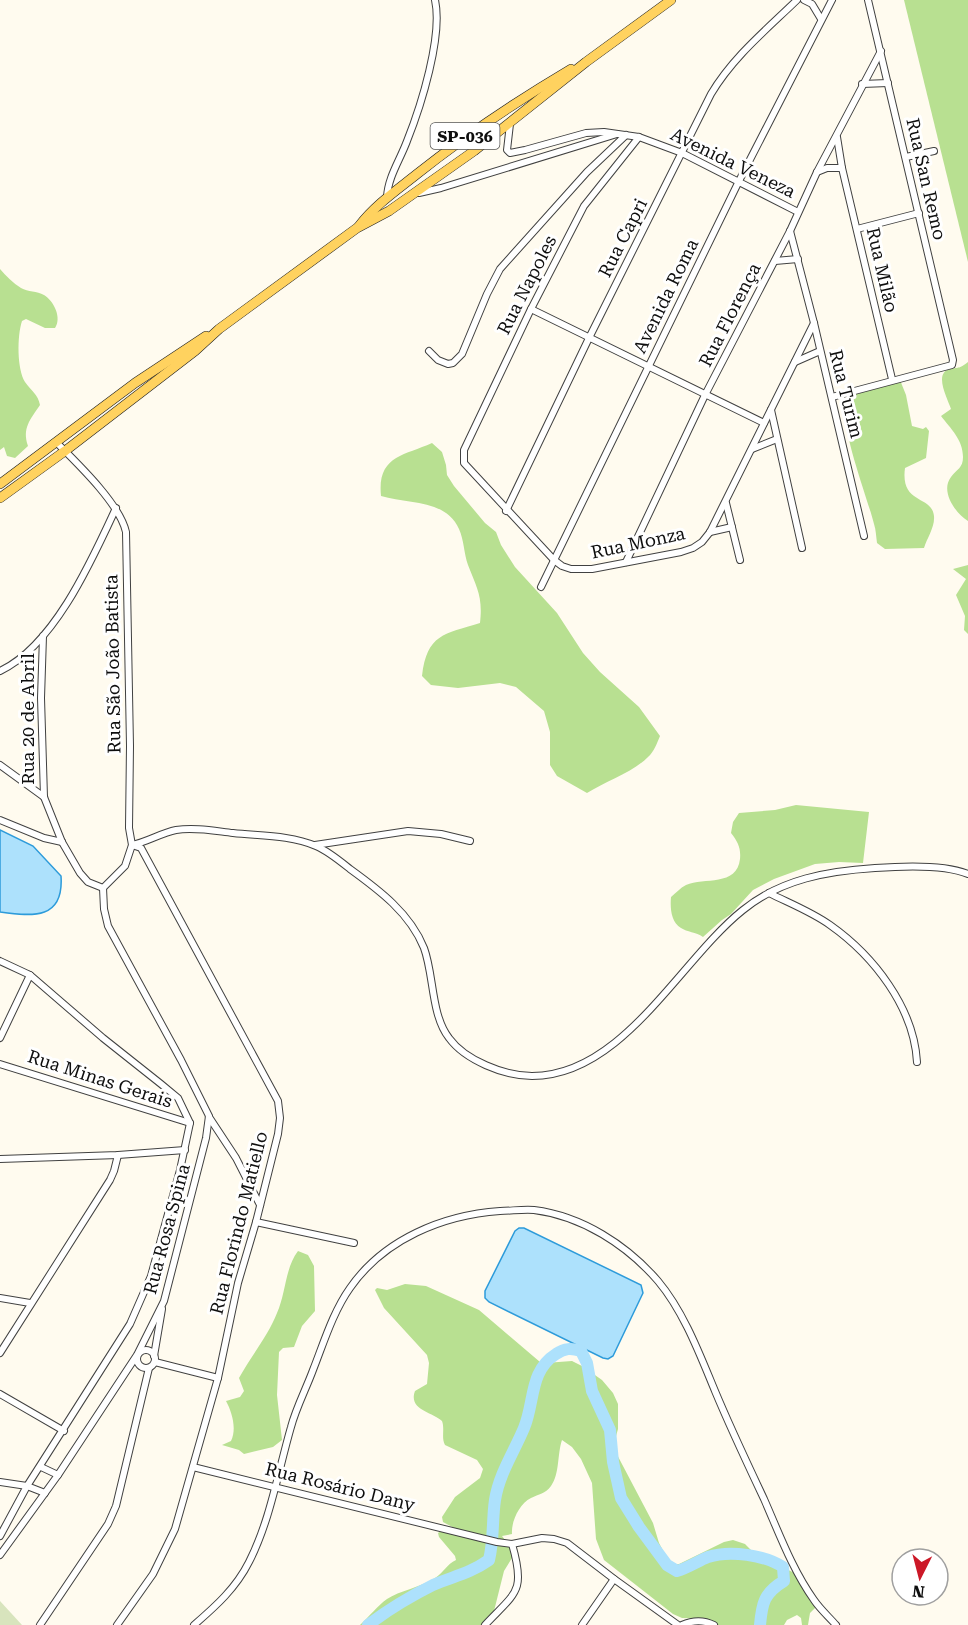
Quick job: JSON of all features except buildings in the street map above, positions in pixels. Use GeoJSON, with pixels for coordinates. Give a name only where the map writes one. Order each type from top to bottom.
{"type":"FeatureCollection","features":[{"type":"Feature","properties":{"kind":"main road","name":"SP-036"},"geometry":{"type":"LineString","coordinates":[[357,228],[370,223],[413,194],[510,124],[586,62],[671,0]]}},
{"type":"Feature","properties":{"kind":"main road","name":"SP-036"},"geometry":{"type":"LineString","coordinates":[[0,484],[159,366],[219,329],[357,228],[387,197],[459,141],[499,113],[586,62]]}},
{"type":"Feature","properties":{"kind":"main road"},"geometry":{"type":"LineString","coordinates":[[499,113],[505,115],[510,124]]}},
{"type":"Feature","properties":{"kind":"main road"},"geometry":{"type":"LineString","coordinates":[[406,183],[413,194]]}},
{"type":"Feature","properties":{"kind":"main road","name":"SP-036"},"geometry":{"type":"LineString","coordinates":[[0,498],[195,351],[219,329]]}},
{"type":"Feature","properties":{"kind":"street"},"geometry":{"type":"LineString","coordinates":[[387,197],[389,180],[417,117],[435,42],[437,9],[435,0]]}},
{"type":"Feature","properties":{"kind":"street","name":"Rua Capri"},"geometry":{"type":"LineString","coordinates":[[506,511],[589,338],[724,72],[797,0]]}},
{"type":"Feature","properties":{"kind":"street"},"geometry":{"type":"LineString","coordinates":[[804,0],[812,4],[821,19]]}},
{"type":"Feature","properties":{"kind":"street","name":"Avenida Roma"},"geometry":{"type":"LineString","coordinates":[[540,586],[739,182],[832,0]]}},
{"type":"Feature","properties":{"kind":"street","name":"Rua San Remo"},"geometry":{"type":"LineString","coordinates":[[868,0],[952,352],[952,365],[892,379]]}},
{"type":"Feature","properties":{"kind":"street","name":"Rua Florença"},"geometry":{"type":"LineString","coordinates":[[626,562],[705,395],[775,261],[862,84],[881,51]]}},
{"type":"Feature","properties":{"kind":"street"},"geometry":{"type":"LineString","coordinates":[[862,84],[888,83]]}},
{"type":"Feature","properties":{"kind":"street","name":"Avenida Veneza"},"geometry":{"type":"LineString","coordinates":[[510,124],[507,150],[510,153],[586,133],[639,137],[682,153],[798,212]]}},
{"type":"Feature","properties":{"kind":"street"},"geometry":{"type":"LineString","coordinates":[[429,351],[438,360],[448,364],[453,363],[462,354],[500,269],[623,134]]}},
{"type":"Feature","properties":{"kind":"street","name":"Avenida Veneza"},"geometry":{"type":"LineString","coordinates":[[413,194],[441,188],[623,134]]}},
{"type":"Feature","properties":{"kind":"street","name":"Rua Napoles"},"geometry":{"type":"LineString","coordinates":[[462,457],[531,309],[584,206],[639,137]]}},
{"type":"Feature","properties":{"kind":"street","name":"Rua Milão"},"geometry":{"type":"LineString","coordinates":[[837,137],[842,168],[892,379]]}},
{"type":"Feature","properties":{"kind":"street"},"geometry":{"type":"LineString","coordinates":[[906,157],[934,151]]}},
{"type":"Feature","properties":{"kind":"street"},"geometry":{"type":"LineString","coordinates":[[817,172],[827,168],[842,168]]}},
{"type":"Feature","properties":{"kind":"street"},"geometry":{"type":"LineString","coordinates":[[857,229],[919,213]]}},
{"type":"Feature","properties":{"kind":"street","name":"Rua Turim"},"geometry":{"type":"LineString","coordinates":[[790,231],[814,322],[864,536]]}},
{"type":"Feature","properties":{"kind":"street"},"geometry":{"type":"LineString","coordinates":[[775,261],[798,259]]}},
{"type":"Feature","properties":{"kind":"street"},"geometry":{"type":"LineString","coordinates":[[531,309],[764,423]]}},
{"type":"Feature","properties":{"kind":"street","name":"Rua Monza"},"geometry":{"type":"LineString","coordinates":[[462,457],[464,463],[506,511],[562,566],[580,570],[592,569],[681,552],[702,542],[710,532],[814,322]]}},
{"type":"Feature","properties":{"kind":"street"},"geometry":{"type":"LineString","coordinates":[[795,362],[820,351]]}},
{"type":"Feature","properties":{"kind":"street"},"geometry":{"type":"LineString","coordinates":[[832,397],[892,379]]}},
{"type":"Feature","properties":{"kind":"street"},"geometry":{"type":"LineString","coordinates":[[771,410],[802,548]]}},
{"type":"Feature","properties":{"kind":"street"},"geometry":{"type":"LineString","coordinates":[[752,449],[777,440]]}},
{"type":"Feature","properties":{"kind":"street","name":"Rua São João Batista"},"geometry":{"type":"LineString","coordinates":[[56,442],[116,508],[124,522],[126,532],[130,746],[129,828],[132,845]]}},
{"type":"Feature","properties":{"kind":"street"},"geometry":{"type":"LineString","coordinates":[[725,502],[740,560]]}},
{"type":"Feature","properties":{"kind":"street"},"geometry":{"type":"LineString","coordinates":[[0,671],[22,657],[43,636],[98,551],[116,508]]}},
{"type":"Feature","properties":{"kind":"street"},"geometry":{"type":"LineString","coordinates":[[710,532],[732,527]]}},
{"type":"Feature","properties":{"kind":"street","name":"Rua 20 de Abril"},"geometry":{"type":"LineString","coordinates":[[43,636],[41,698],[44,797],[62,842],[80,873],[88,882],[103,888]]}},
{"type":"Feature","properties":{"kind":"street"},"geometry":{"type":"LineString","coordinates":[[0,765],[44,797]]}},
{"type":"Feature","properties":{"kind":"street"},"geometry":{"type":"LineString","coordinates":[[0,820],[44,838],[62,842]]}},
{"type":"Feature","properties":{"kind":"street"},"geometry":{"type":"LineString","coordinates":[[260,1205],[236,1158],[209,1116],[108,926],[103,888],[125,866],[132,845],[144,843],[177,830],[278,836],[315,845],[385,894],[406,918],[423,947],[439,1020],[447,1037],[457,1047],[500,1072],[530,1077],[549,1075],[574,1068],[618,1041],[649,1011],[742,910],[769,893],[804,878],[831,872],[920,867],[968,874]]}},
{"type":"Feature","properties":{"kind":"street"},"geometry":{"type":"LineString","coordinates":[[315,845],[408,831],[441,834],[470,841]]}},
{"type":"Feature","properties":{"kind":"street","name":"Rua Florindo Matiello"},"geometry":{"type":"LineString","coordinates":[[117,1625],[153,1574],[175,1529],[218,1378],[238,1283],[256,1222],[280,1118],[278,1101],[141,848],[132,845]]}},
{"type":"Feature","properties":{"kind":"street"},"geometry":{"type":"LineString","coordinates":[[769,893],[829,925],[870,960],[907,1018],[913,1032],[917,1062]]}},
{"type":"Feature","properties":{"kind":"street"},"geometry":{"type":"LineString","coordinates":[[0,961],[30,975],[178,1098],[190,1124],[151,1276],[143,1297],[130,1324],[27,1486],[0,1536]]}},
{"type":"Feature","properties":{"kind":"street"},"geometry":{"type":"LineString","coordinates":[[0,1038],[30,975]]}},
{"type":"Feature","properties":{"kind":"street","name":"Rua Minas Gerais"},"geometry":{"type":"LineString","coordinates":[[0,1064],[190,1124]]}},
{"type":"Feature","properties":{"kind":"street","name":"Rua Rosa Spina"},"geometry":{"type":"LineString","coordinates":[[0,1555],[58,1475],[138,1355],[164,1301],[198,1173],[209,1116]]}},
{"type":"Feature","properties":{"kind":"street"},"geometry":{"type":"LineString","coordinates":[[0,1159],[185,1150]]}},
{"type":"Feature","properties":{"kind":"street"},"geometry":{"type":"LineString","coordinates":[[0,1353],[110,1180],[118,1155]]}},
{"type":"Feature","properties":{"kind":"street"},"geometry":{"type":"LineString","coordinates":[[194,1625],[224,1599],[249,1561],[261,1532],[292,1423],[325,1337],[350,1288],[367,1267],[388,1248],[415,1233],[440,1223],[476,1213],[532,1210],[561,1216],[594,1229],[620,1245],[644,1264],[662,1285],[701,1358],[794,1568],[814,1600],[836,1625]]}},
{"type":"Feature","properties":{"kind":"street"},"geometry":{"type":"LineString","coordinates":[[256,1222],[354,1244]]}},
{"type":"Feature","properties":{"kind":"street"},"geometry":{"type":"LineString","coordinates":[[0,1298],[30,1303]]}},
{"type":"Feature","properties":{"kind":"street"},"geometry":{"type":"LineString","coordinates":[[40,1625],[112,1515],[149,1368],[155,1359],[164,1301]]}},
{"type":"Feature","properties":{"kind":"street"},"geometry":{"type":"LineString","coordinates":[[149,1368],[140,1367],[137,1364],[138,1355],[146,1350],[151,1352],[155,1359],[218,1378]]}},
{"type":"Feature","properties":{"kind":"street"},"geometry":{"type":"LineString","coordinates":[[0,1394],[64,1431]]}},
{"type":"Feature","properties":{"kind":"street"},"geometry":{"type":"LineString","coordinates":[[41,1467],[58,1475]]}},
{"type":"Feature","properties":{"kind":"street","name":"Rua Rosário Dany"},"geometry":{"type":"LineString","coordinates":[[193,1467],[275,1485],[498,1542],[512,1544],[542,1538],[554,1539],[583,1554],[614,1579],[680,1625]]}},
{"type":"Feature","properties":{"kind":"street"},"geometry":{"type":"LineString","coordinates":[[0,1482],[27,1486],[45,1493]]}},
{"type":"Feature","properties":{"kind":"street"},"geometry":{"type":"LineString","coordinates":[[484,1625],[517,1590],[519,1577],[512,1544]]}},
{"type":"Feature","properties":{"kind":"street"},"geometry":{"type":"LineString","coordinates":[[582,1625],[614,1579]]}},
{"type":"Feature","properties":{"kind":"street"},"geometry":{"type":"LineString","coordinates":[[680,1625],[699,1621],[714,1625]]}},
{"type":"Feature","properties":{"kind":"green space"},"geometry":{"type":"Polygon","coordinates":[[[904,0],[968,0],[968,262],[904,0]]]}},
{"type":"Feature","properties":{"kind":"green space"},"geometry":{"type":"Polygon","coordinates":[[[0,269],[21,288],[48,298],[54,305],[58,319],[55,328],[45,328],[26,319],[22,321],[20,327],[20,369],[25,382],[36,395],[40,405],[27,429],[28,446],[15,458],[7,456],[4,447],[0,450],[0,269]]]}},
{"type":"Feature","properties":{"kind":"green space"},"geometry":{"type":"Polygon","coordinates":[[[968,362],[968,521],[958,513],[948,495],[948,483],[962,464],[963,457],[956,435],[941,416],[951,409],[942,381],[945,371],[961,367],[968,362]]]}},
{"type":"Feature","properties":{"kind":"green space"},"geometry":{"type":"Polygon","coordinates":[[[892,379],[900,380],[906,395],[912,426],[923,429],[926,427],[929,431],[926,458],[905,468],[907,488],[911,494],[932,509],[934,516],[924,548],[885,549],[877,543],[875,526],[845,422],[845,407],[850,395],[868,386],[892,379]]]}},
{"type":"Feature","properties":{"kind":"green space"},"geometry":{"type":"Polygon","coordinates":[[[432,443],[442,452],[447,475],[454,486],[485,523],[496,532],[501,545],[515,567],[557,613],[583,653],[600,672],[639,707],[660,736],[652,753],[642,763],[587,793],[557,776],[550,765],[550,732],[544,711],[516,687],[500,683],[458,688],[431,685],[422,676],[424,662],[433,644],[447,634],[480,623],[481,614],[478,593],[467,561],[461,533],[453,519],[435,507],[381,496],[383,473],[388,465],[402,455],[432,443]]]}},
{"type":"Feature","properties":{"kind":"green space"},"geometry":{"type":"Polygon","coordinates":[[[968,565],[968,634],[964,630],[965,616],[956,595],[966,579],[953,569],[968,565]]]}},
{"type":"Feature","properties":{"kind":"green space"},"geometry":{"type":"Polygon","coordinates":[[[796,805],[869,812],[863,863],[815,864],[774,879],[753,890],[731,914],[703,937],[683,929],[675,922],[671,897],[680,889],[693,883],[719,880],[733,874],[738,868],[739,848],[731,833],[733,822],[739,813],[775,810],[796,805]]]}},
{"type":"Feature","properties":{"kind":"green space"},"geometry":{"type":"Polygon","coordinates":[[[298,1251],[308,1255],[314,1266],[315,1311],[302,1326],[294,1347],[283,1348],[279,1352],[277,1395],[282,1440],[273,1447],[244,1454],[239,1450],[222,1445],[231,1441],[234,1431],[232,1415],[226,1401],[240,1397],[244,1391],[239,1378],[273,1321],[280,1305],[290,1265],[298,1251]]]}},
{"type":"Feature","properties":{"kind":"green space"},"geometry":{"type":"Polygon","coordinates":[[[405,1284],[426,1286],[479,1310],[540,1362],[572,1361],[602,1380],[613,1393],[618,1404],[618,1429],[613,1447],[653,1523],[659,1543],[668,1560],[673,1564],[679,1564],[724,1542],[733,1540],[745,1544],[755,1554],[773,1558],[784,1568],[799,1575],[816,1607],[810,1613],[808,1625],[802,1625],[801,1618],[797,1615],[787,1620],[784,1625],[716,1625],[706,1619],[682,1618],[673,1614],[604,1560],[596,1539],[592,1483],[581,1459],[572,1447],[562,1440],[556,1475],[551,1486],[523,1504],[514,1519],[512,1534],[502,1536],[515,1553],[504,1571],[492,1619],[488,1625],[360,1625],[387,1599],[435,1578],[456,1560],[438,1533],[458,1530],[443,1522],[442,1517],[455,1497],[480,1478],[483,1469],[477,1460],[445,1445],[442,1421],[422,1410],[415,1402],[415,1391],[427,1384],[429,1363],[427,1355],[384,1308],[375,1290],[377,1288],[387,1290],[405,1284]]]}},
{"type":"Feature","properties":{"kind":"green space"},"geometry":{"type":"Polygon","coordinates":[[[0,1601],[22,1625],[0,1625],[0,1601]]]}},
{"type":"Feature","properties":{"kind":"water"},"geometry":{"type":"Polygon","coordinates":[[[0,830],[33,846],[61,876],[61,890],[52,908],[44,912],[24,915],[0,912],[0,830]]]}},
{"type":"Feature","properties":{"kind":"water"},"geometry":{"type":"Polygon","coordinates":[[[524,1228],[641,1285],[643,1293],[613,1356],[608,1359],[603,1358],[485,1298],[485,1291],[515,1231],[524,1228]]]}},
{"type":"Feature","properties":{"kind":"waterway"},"geometry":{"type":"LineString","coordinates":[[368,1625],[391,1608],[416,1594],[468,1572],[489,1560],[497,1490],[524,1428],[537,1378],[547,1361],[559,1352],[571,1349],[581,1351],[587,1363],[592,1391],[610,1430],[613,1462],[621,1498],[667,1565],[677,1571],[708,1557],[737,1554],[767,1559],[783,1567],[784,1581],[765,1599],[760,1625]]}}]}
